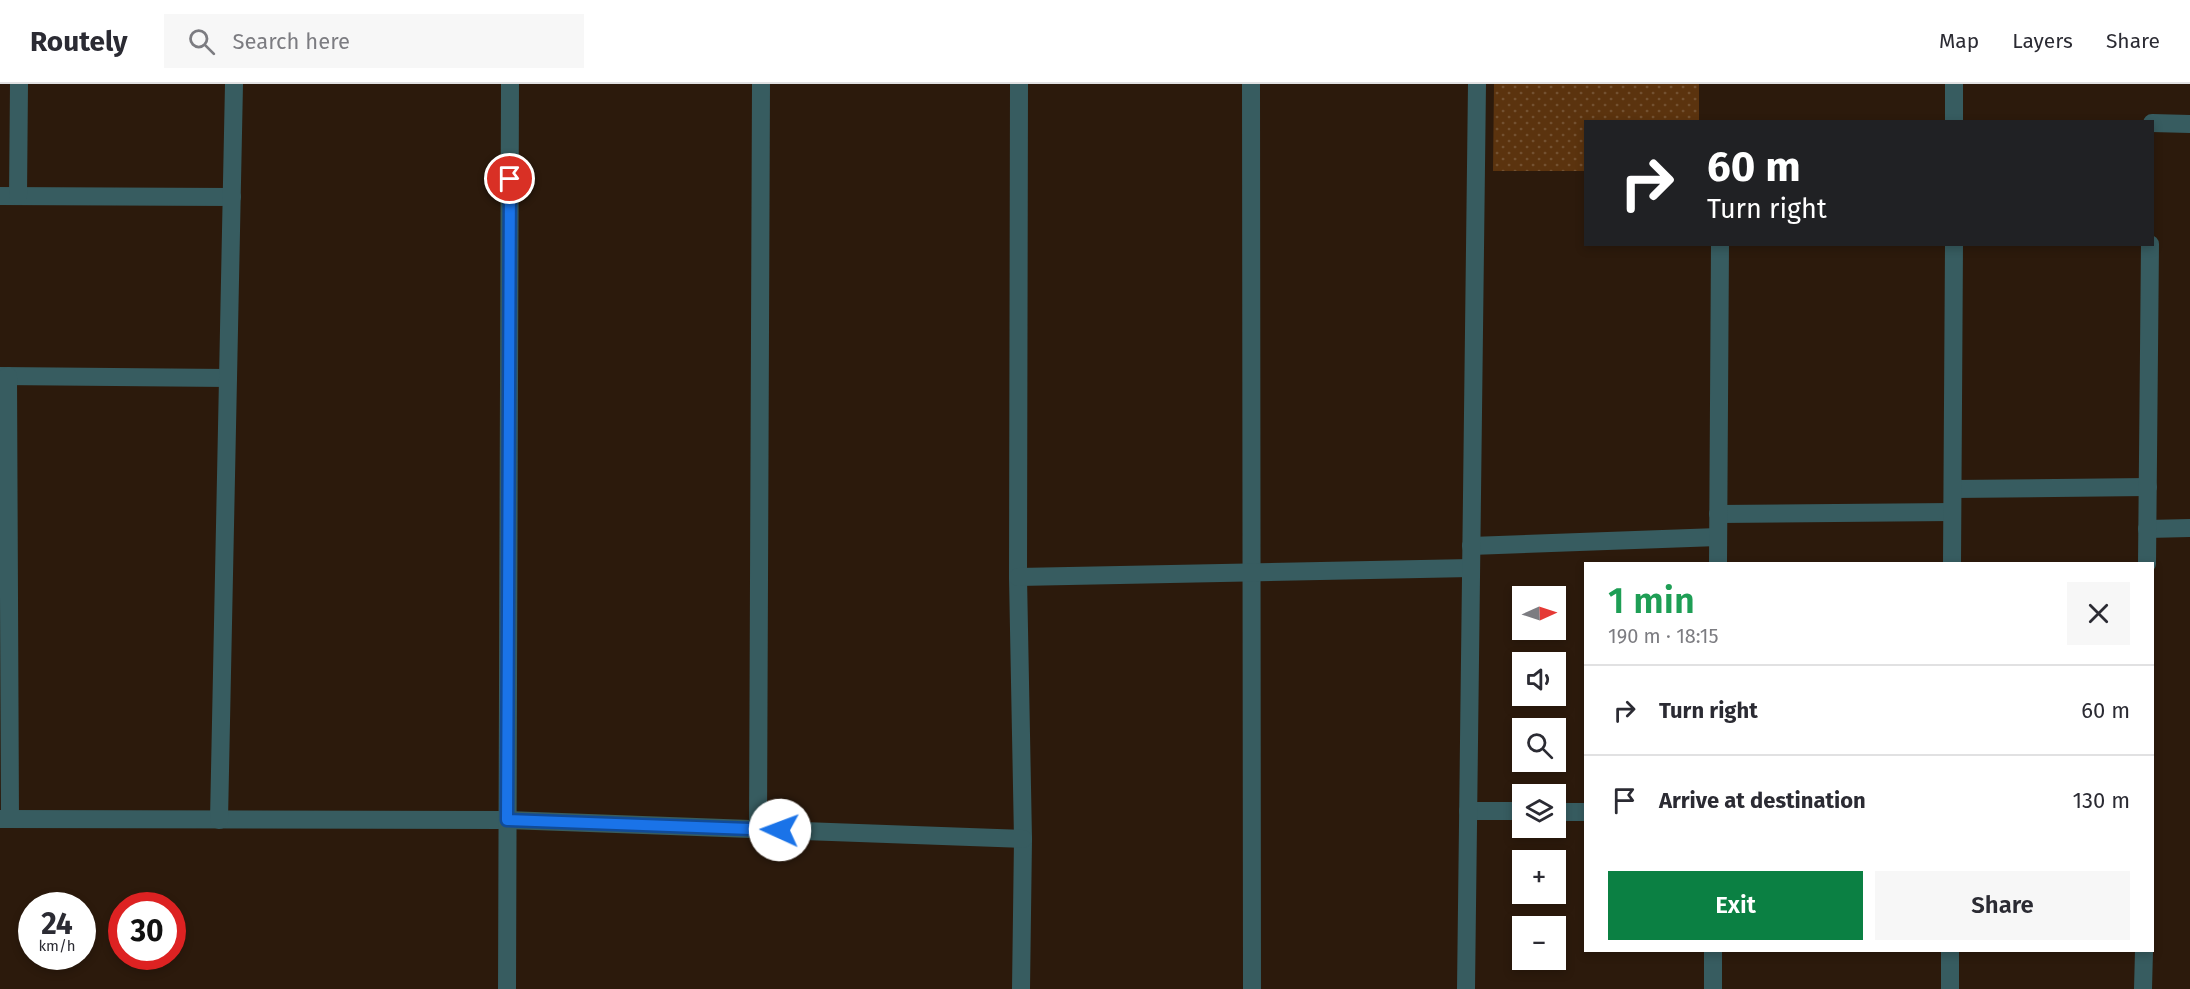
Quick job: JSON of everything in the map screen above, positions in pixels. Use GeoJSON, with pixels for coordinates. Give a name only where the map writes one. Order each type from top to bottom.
{"type":"FeatureCollection","features":[{"type":"Feature","properties":{"kind":"street"},"geometry":{"type":"LineString","coordinates":[[19,84],[9,196],[232,197]]}},
{"type":"Feature","properties":{"kind":"street"},"geometry":{"type":"LineString","coordinates":[[219,820],[234,84]]}},
{"type":"Feature","properties":{"kind":"street"},"geometry":{"type":"LineString","coordinates":[[507,989],[510,84]]}},
{"type":"Feature","properties":{"kind":"street"},"geometry":{"type":"LineString","coordinates":[[759,829],[761,84]]}},
{"type":"Feature","properties":{"kind":"street"},"geometry":{"type":"LineString","coordinates":[[1019,84],[1018,577],[1023,838],[1021,989]]}},
{"type":"Feature","properties":{"kind":"street"},"geometry":{"type":"LineString","coordinates":[[1251,84],[1252,989]]}},
{"type":"Feature","properties":{"kind":"street"},"geometry":{"type":"LineString","coordinates":[[1466,989],[1477,84]]}},
{"type":"Feature","properties":{"kind":"street"},"geometry":{"type":"LineString","coordinates":[[1954,84],[1954,120]]}},
{"type":"Feature","properties":{"kind":"street"},"geometry":{"type":"LineString","coordinates":[[2154,123],[2190,124]]}},
{"type":"Feature","properties":{"kind":"street"},"geometry":{"type":"LineString","coordinates":[[1718,562],[1720,246]]}},
{"type":"Feature","properties":{"kind":"street"},"geometry":{"type":"LineString","coordinates":[[1952,562],[1954,246]]}},
{"type":"Feature","properties":{"kind":"street"},"geometry":{"type":"LineString","coordinates":[[2147,562],[2150,246]]}},
{"type":"Feature","properties":{"kind":"street"},"geometry":{"type":"LineString","coordinates":[[228,378],[4,376],[5,819],[507,820],[1023,838]]}},
{"type":"Feature","properties":{"kind":"street"},"geometry":{"type":"LineString","coordinates":[[1953,489],[2148,487]]}},
{"type":"Feature","properties":{"kind":"street"},"geometry":{"type":"LineString","coordinates":[[1718,514],[1952,512]]}},
{"type":"Feature","properties":{"kind":"street"},"geometry":{"type":"LineString","coordinates":[[2147,529],[2190,528]]}},
{"type":"Feature","properties":{"kind":"street"},"geometry":{"type":"LineString","coordinates":[[1471,546],[1718,537]]}},
{"type":"Feature","properties":{"kind":"street"},"geometry":{"type":"LineString","coordinates":[[1018,577],[1471,568]]}},
{"type":"Feature","properties":{"kind":"street"},"geometry":{"type":"LineString","coordinates":[[1468,811],[1512,812]]}},
{"type":"Feature","properties":{"kind":"street"},"geometry":{"type":"LineString","coordinates":[[1566,812],[1584,812]]}},
{"type":"Feature","properties":{"kind":"street"},"geometry":{"type":"LineString","coordinates":[[1713,952],[1713,989]]}},
{"type":"Feature","properties":{"kind":"street"},"geometry":{"type":"LineString","coordinates":[[1950,952],[1950,989]]}},
{"type":"Feature","properties":{"kind":"street"},"geometry":{"type":"LineString","coordinates":[[2143,989],[2144,952]]}},
{"type":"Feature","properties":{"kind":"shaded area"},"geometry":{"type":"Polygon","coordinates":[[[1494,84],[1699,84],[1699,120],[1584,120],[1584,171],[1493,171],[1494,84]]]}},
{"type":"Feature","properties":{"kind":"route"},"geometry":{"type":"LineString","coordinates":[[510,179],[507,820],[780,830]]}}]}
